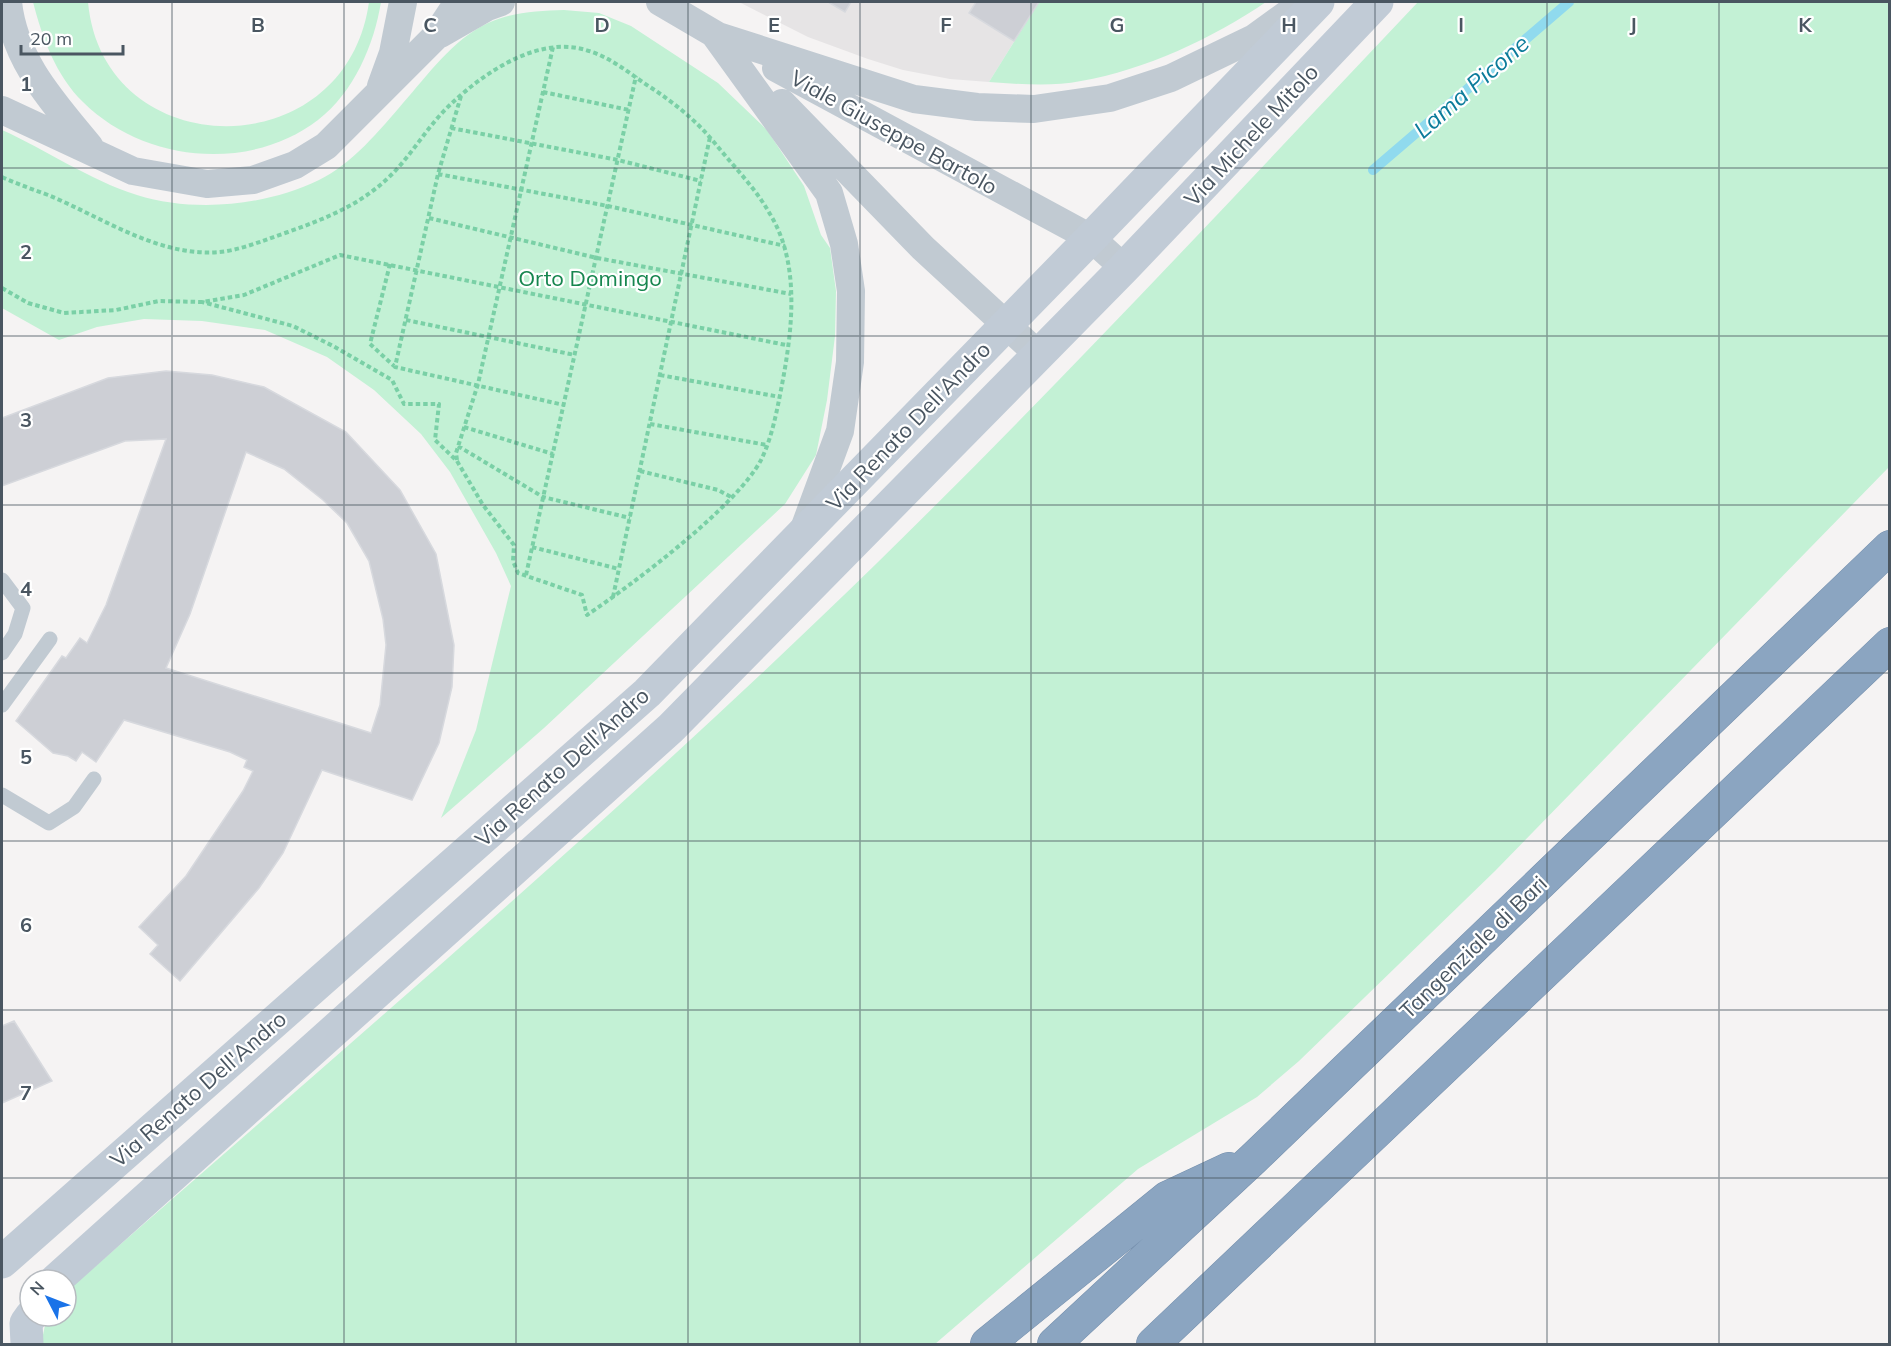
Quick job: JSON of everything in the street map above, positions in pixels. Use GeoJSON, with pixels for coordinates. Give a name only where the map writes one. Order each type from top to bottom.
{"type":"FeatureCollection","features":[{"type":"Feature","properties":{"kind":"highway","name":"Tangenziale di Bari"},"geometry":{"type":"LineString","coordinates":[[1054,1344],[1253,1158],[1890,547]]}},
{"type":"Feature","properties":{"kind":"highway"},"geometry":{"type":"LineString","coordinates":[[1153,1344],[1890,644]]}},
{"type":"Feature","properties":{"kind":"highway"},"geometry":{"type":"LineString","coordinates":[[987,1344],[1167,1198],[1253,1158]]}},
{"type":"Feature","properties":{"kind":"street"},"geometry":{"type":"LineString","coordinates":[[8,2],[24,58],[37,81],[93,151]]}},
{"type":"Feature","properties":{"kind":"street"},"geometry":{"type":"LineString","coordinates":[[2,110],[133,171],[207,184],[253,180],[295,165],[326,146],[435,37],[458,2]]}},
{"type":"Feature","properties":{"kind":"street"},"geometry":{"type":"LineString","coordinates":[[435,37],[486,7],[501,2]]}},
{"type":"Feature","properties":{"kind":"street","name":"Viale Giuseppe Bartolo"},"geometry":{"type":"LineString","coordinates":[[660,2],[715,35],[1091,238],[1124,268]]}},
{"type":"Feature","properties":{"kind":"street"},"geometry":{"type":"LineString","coordinates":[[715,35],[914,99],[977,107],[1034,109],[1110,98],[1172,78],[1254,38],[1304,2]]}},
{"type":"Feature","properties":{"kind":"street","name":"Via Michele Mitolo"},"geometry":{"type":"LineString","coordinates":[[1091,238],[1318,2]]}},
{"type":"Feature","properties":{"kind":"street","name":"Via Michele Mitolo"},"geometry":{"type":"LineString","coordinates":[[1124,268],[1377,2]]}},
{"type":"Feature","properties":{"kind":"street"},"geometry":{"type":"LineString","coordinates":[[376,98],[393,53],[405,7]]}},
{"type":"Feature","properties":{"kind":"street"},"geometry":{"type":"LineString","coordinates":[[715,35],[923,248],[1039,355]]}},
{"type":"Feature","properties":{"kind":"street"},"geometry":{"type":"LineString","coordinates":[[715,35],[829,193],[844,244],[851,291],[850,362],[840,431],[800,537]]}},
{"type":"Feature","properties":{"kind":"street","name":"Via Renato Dell'Andro"},"geometry":{"type":"LineString","coordinates":[[2,1262],[647,693],[1091,238]]}},
{"type":"Feature","properties":{"kind":"street","name":"Via Renato Dell'Andro"},"geometry":{"type":"LineString","coordinates":[[68,1268],[671,728],[1124,268]]}},
{"type":"Feature","properties":{"kind":"street"},"geometry":{"type":"LineString","coordinates":[[26,1328],[27,1344]]}},
{"type":"Feature","properties":{"kind":"lane"},"geometry":{"type":"LineString","coordinates":[[2,580],[23,608],[15,634],[2,653]]}},
{"type":"Feature","properties":{"kind":"lane"},"geometry":{"type":"LineString","coordinates":[[2,705],[50,639]]}},
{"type":"Feature","properties":{"kind":"lane"},"geometry":{"type":"LineString","coordinates":[[2,795],[49,822],[74,807],[94,779]]}},
{"type":"Feature","properties":{"kind":"path"},"geometry":{"type":"LineString","coordinates":[[457,461],[458,446],[478,384],[553,47]]}},
{"type":"Feature","properties":{"kind":"path"},"geometry":{"type":"LineString","coordinates":[[2,177],[47,195],[123,231],[181,249],[222,252],[245,248],[314,224],[357,202],[387,179],[448,107],[503,65],[553,47],[586,50],[636,76],[672,101],[710,136],[770,213],[788,254],[791,294],[780,397],[766,445],[750,477],[731,497],[613,597],[587,615],[582,595],[518,573],[513,561],[514,545],[483,505],[457,461],[435,440],[439,404],[404,404],[392,380],[293,326],[202,302]]}},
{"type":"Feature","properties":{"kind":"path"},"geometry":{"type":"LineString","coordinates":[[526,576],[636,76]]}},
{"type":"Feature","properties":{"kind":"path"},"geometry":{"type":"LineString","coordinates":[[543,92],[629,110]]}},
{"type":"Feature","properties":{"kind":"path"},"geometry":{"type":"LineString","coordinates":[[395,367],[438,174],[461,96]]}},
{"type":"Feature","properties":{"kind":"path"},"geometry":{"type":"LineString","coordinates":[[451,128],[618,160],[701,181]]}},
{"type":"Feature","properties":{"kind":"path"},"geometry":{"type":"LineString","coordinates":[[613,597],[710,136]]}},
{"type":"Feature","properties":{"kind":"path"},"geometry":{"type":"LineString","coordinates":[[438,174],[608,206],[785,246]]}},
{"type":"Feature","properties":{"kind":"path"},"geometry":{"type":"LineString","coordinates":[[429,218],[597,258],[791,294]]}},
{"type":"Feature","properties":{"kind":"path"},"geometry":{"type":"LineString","coordinates":[[2,288],[28,303],[64,313],[116,310],[159,301],[202,302],[244,295],[340,255],[786,345]]}},
{"type":"Feature","properties":{"kind":"path"},"geometry":{"type":"LineString","coordinates":[[390,264],[370,344],[395,367],[564,405]]}},
{"type":"Feature","properties":{"kind":"path"},"geometry":{"type":"LineString","coordinates":[[406,320],[575,355]]}},
{"type":"Feature","properties":{"kind":"path"},"geometry":{"type":"LineString","coordinates":[[660,375],[780,397]]}},
{"type":"Feature","properties":{"kind":"path"},"geometry":{"type":"LineString","coordinates":[[650,424],[766,445]]}},
{"type":"Feature","properties":{"kind":"path"},"geometry":{"type":"LineString","coordinates":[[464,427],[553,454]]}},
{"type":"Feature","properties":{"kind":"path"},"geometry":{"type":"LineString","coordinates":[[458,446],[543,497],[630,518]]}},
{"type":"Feature","properties":{"kind":"path"},"geometry":{"type":"LineString","coordinates":[[640,471],[718,490],[731,497]]}},
{"type":"Feature","properties":{"kind":"path"},"geometry":{"type":"LineString","coordinates":[[532,547],[619,569]]}},
{"type":"Feature","properties":{"kind":"shaded area"},"geometry":{"type":"Polygon","coordinates":[[[739,2],[1039,2],[989,82],[950,79],[903,70],[868,59],[808,37],[739,2]]]}},
{"type":"Feature","properties":{"kind":"green space"},"geometry":{"type":"Polygon","coordinates":[[[33,2],[88,2],[103,56],[135,95],[177,118],[226,126],[274,119],[318,96],[351,57],[369,2],[381,2],[373,35],[352,82],[331,109],[318,120],[291,137],[261,148],[229,153],[197,153],[166,148],[135,138],[107,122],[83,102],[73,92],[51,55],[33,2]]]}},
{"type":"Feature","properties":{"kind":"green space"},"geometry":{"type":"Polygon","coordinates":[[[1039,2],[1266,2],[1224,28],[1178,51],[1105,76],[1058,84],[989,82],[1039,2]]]}},
{"type":"Feature","properties":{"kind":"green space"},"geometry":{"type":"Polygon","coordinates":[[[1418,2],[1889,2],[1889,467],[1495,871],[1299,1061],[1257,1097],[1138,1169],[935,1344],[41,1344],[44,1328],[78,1328],[78,1282],[578,842],[779,657],[946,494],[1218,214],[1418,2]]]}},
{"type":"Feature","properties":{"kind":"green space","name":"Orto Domingo"},"geometry":{"type":"Polygon","coordinates":[[[564,10],[599,13],[631,26],[718,83],[767,130],[804,186],[821,235],[830,248],[836,291],[835,336],[827,400],[816,455],[785,504],[544,728],[441,818],[476,730],[511,586],[496,553],[450,472],[421,434],[374,390],[327,357],[265,330],[202,321],[144,319],[97,327],[59,340],[2,308],[2,130],[85,173],[137,195],[182,204],[230,204],[253,201],[298,189],[319,180],[343,165],[375,135],[442,58],[475,30],[497,19],[516,14],[564,10]]]}},
{"type":"Feature","properties":{"kind":"building"},"geometry":{"type":"Polygon","coordinates":[[[828,2],[851,2],[845,12],[828,2]]]}},
{"type":"Feature","properties":{"kind":"building"},"geometry":{"type":"Polygon","coordinates":[[[976,2],[1039,2],[1014,41],[969,13],[976,2]]]}},
{"type":"Feature","properties":{"kind":"building"},"geometry":{"type":"Polygon","coordinates":[[[166,371],[212,375],[264,387],[346,432],[400,490],[436,554],[454,645],[452,687],[439,743],[412,800],[322,770],[283,853],[259,888],[180,981],[150,954],[158,945],[139,927],[186,876],[243,791],[253,771],[244,767],[247,760],[230,752],[124,720],[96,762],[82,752],[76,761],[68,756],[53,753],[16,721],[62,656],[66,658],[80,638],[87,643],[106,605],[166,439],[125,441],[2,486],[2,418],[108,378],[166,371]],[[246,452],[190,614],[166,668],[371,733],[380,705],[386,645],[383,619],[369,561],[347,523],[323,500],[284,469],[246,452]]]}},
{"type":"Feature","properties":{"kind":"building"},"geometry":{"type":"Polygon","coordinates":[[[14,1021],[52,1081],[2,1103],[2,1026],[14,1021]]]}},
{"type":"Feature","properties":{"kind":"waterway","name":"Lama Picone"},"geometry":{"type":"LineString","coordinates":[[1373,170],[1569,2]]}}]}
